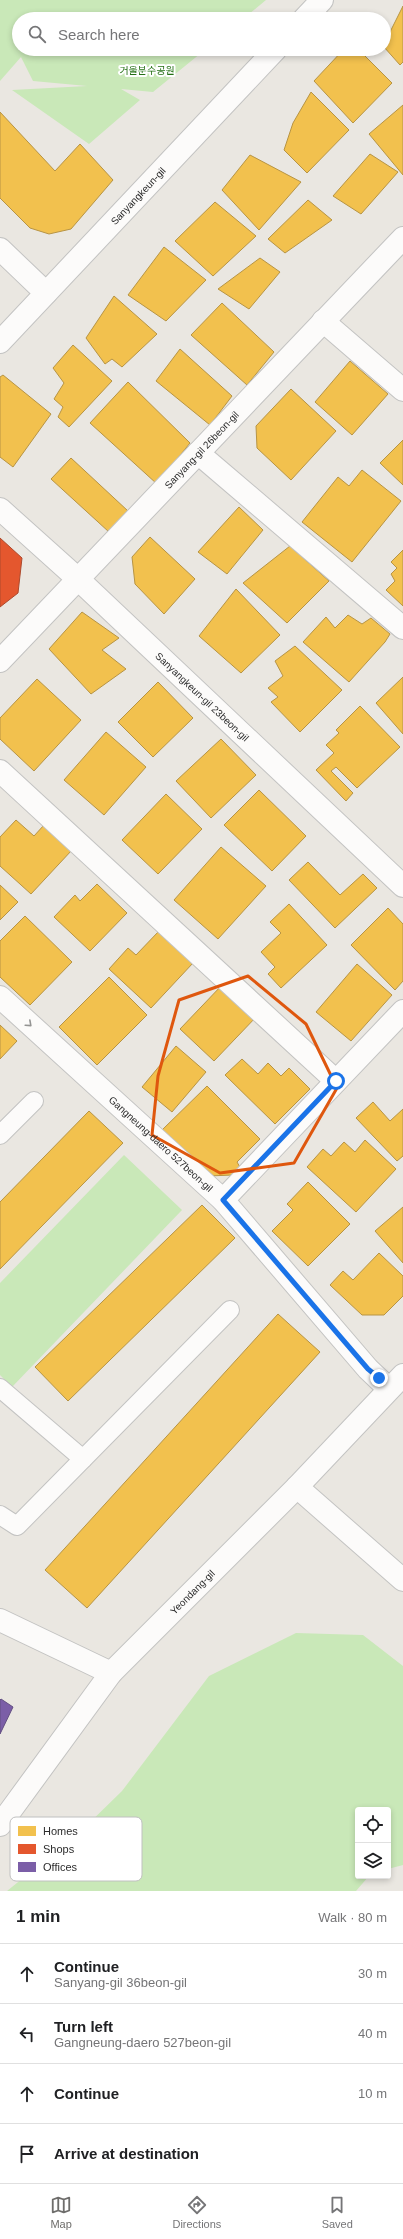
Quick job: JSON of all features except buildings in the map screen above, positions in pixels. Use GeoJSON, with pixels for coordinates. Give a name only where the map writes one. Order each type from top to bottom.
{"type":"FeatureCollection","features":[{"type":"Feature","properties":{"kind":"street"},"geometry":{"type":"LineString","coordinates":[[311,12],[322,0]]}},
{"type":"Feature","properties":{"kind":"street","name":"Sanyangkeun-gil"},"geometry":{"type":"LineString","coordinates":[[0,342],[269,56]]}},
{"type":"Feature","properties":{"kind":"street","name":"Sanyang-gil 26beon-gil"},"geometry":{"type":"LineString","coordinates":[[0,661],[403,238]]}},
{"type":"Feature","properties":{"kind":"street"},"geometry":{"type":"LineString","coordinates":[[0,249],[46,293]]}},
{"type":"Feature","properties":{"kind":"street"},"geometry":{"type":"LineString","coordinates":[[323,321],[403,390]]}},
{"type":"Feature","properties":{"kind":"street"},"geometry":{"type":"LineString","coordinates":[[198,453],[403,628]]}},
{"type":"Feature","properties":{"kind":"street","name":"Sanyangkeun-gil 23beon-gil"},"geometry":{"type":"LineString","coordinates":[[0,509],[78,579],[403,886]]}},
{"type":"Feature","properties":{"kind":"street"},"geometry":{"type":"LineString","coordinates":[[0,771],[336,1081]]}},
{"type":"Feature","properties":{"kind":"street","name":"Gangneung-daero 527beon-gil"},"geometry":{"type":"LineString","coordinates":[[0,997],[223,1200],[358,1357],[396,1381]]}},
{"type":"Feature","properties":{"kind":"street"},"geometry":{"type":"LineString","coordinates":[[223,1200],[403,1011]]}},
{"type":"Feature","properties":{"kind":"street","name":"Yeondang-gil"},"geometry":{"type":"LineString","coordinates":[[0,1825],[111,1673],[297,1487],[396,1381]]}},
{"type":"Feature","properties":{"kind":"street"},"geometry":{"type":"LineString","coordinates":[[297,1487],[403,1580]]}},
{"type":"Feature","properties":{"kind":"street"},"geometry":{"type":"LineString","coordinates":[[0,1620],[111,1673]]}},
{"type":"Feature","properties":{"kind":"lane"},"geometry":{"type":"LineString","coordinates":[[0,1135],[34,1101]]}},
{"type":"Feature","properties":{"kind":"lane"},"geometry":{"type":"LineString","coordinates":[[0,1515],[18,1526],[230,1310]]}},
{"type":"Feature","properties":{"kind":"lane"},"geometry":{"type":"LineString","coordinates":[[0,1388],[83,1459]]}},
{"type":"Feature","properties":{"kind":"highlighted area"},"geometry":{"type":"Polygon","coordinates":[[[248,976],[306,1024],[337,1088],[294,1163],[220,1173],[152,1135],[158,1076],[179,1000],[248,976]]]}},
{"type":"Feature","properties":{"kind":"green space","name":"거울분수공원"},"geometry":{"type":"Polygon","coordinates":[[[0,0],[266,0],[251,12],[12,12],[12,56],[197,56],[153,92],[121,89],[140,100],[89,144],[12,90],[87,86],[33,81],[21,57],[0,81],[0,0]]]}},
{"type":"Feature","properties":{"kind":"green space"},"geometry":{"type":"Polygon","coordinates":[[[124,1155],[182,1210],[12,1387],[0,1375],[0,1283],[124,1155]]]}},
{"type":"Feature","properties":{"kind":"green space"},"geometry":{"type":"Polygon","coordinates":[[[296,1633],[363,1635],[403,1666],[403,1865],[391,1868],[391,1807],[355,1807],[355,1879],[366,1879],[356,1891],[7,1891],[19,1881],[142,1881],[142,1817],[95,1817],[122,1791],[209,1676],[296,1633]]]}},
{"type":"Feature","properties":{"kind":"route"},"geometry":{"type":"LineString","coordinates":[[336,1081],[223,1200],[368,1369],[379,1378]]}}]}
